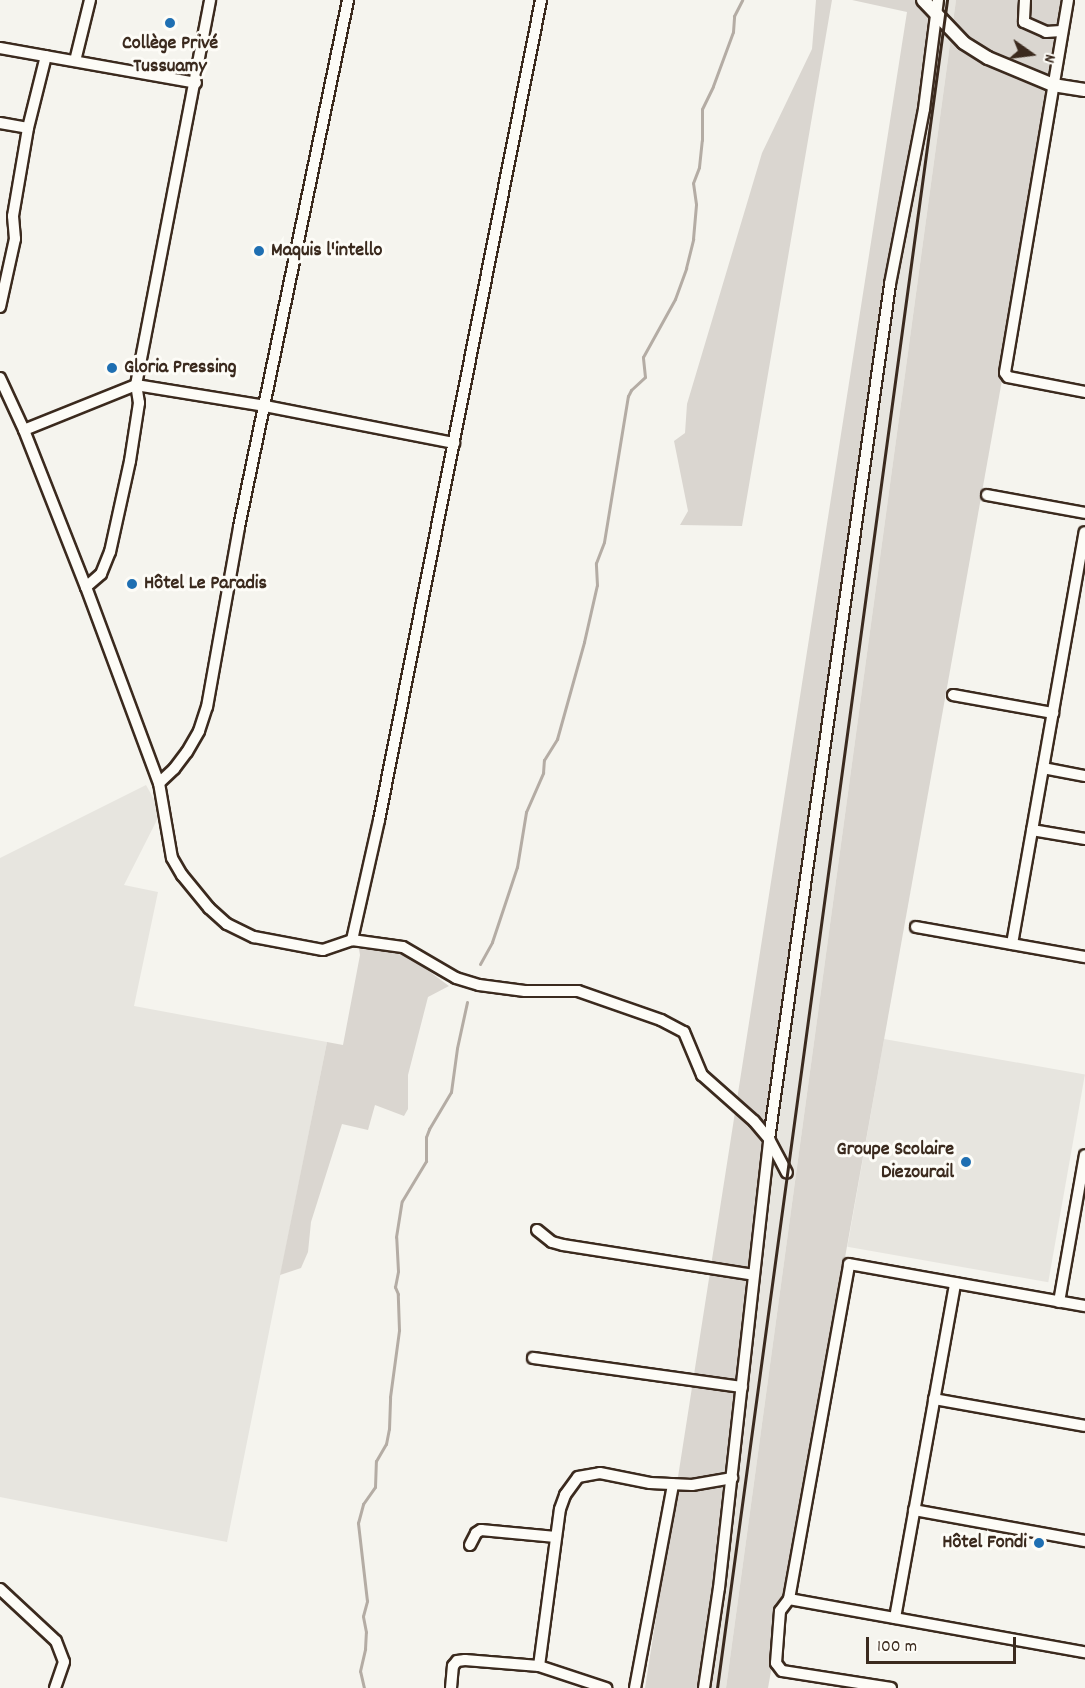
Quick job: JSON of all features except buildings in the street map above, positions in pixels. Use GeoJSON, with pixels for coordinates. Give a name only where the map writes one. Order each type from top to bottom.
{"type":"FeatureCollection","features":[{"type":"Feature","properties":{"kind":"street"},"geometry":{"type":"LineString","coordinates":[[75,61],[90,0]]}},
{"type":"Feature","properties":{"kind":"street"},"geometry":{"type":"LineString","coordinates":[[86,587],[100,574],[110,552],[137,428],[139,403],[136,385],[196,83],[210,0]]}},
{"type":"Feature","properties":{"kind":"street"},"geometry":{"type":"LineString","coordinates":[[159,783],[187,752],[199,731],[207,707],[239,527],[348,0]]}},
{"type":"Feature","properties":{"kind":"street"},"geometry":{"type":"LineString","coordinates":[[352,940],[454,443],[540,0]]}},
{"type":"Feature","properties":{"kind":"street"},"geometry":{"type":"LineString","coordinates":[[923,0],[964,43],[988,58],[1053,85],[1085,90]]}},
{"type":"Feature","properties":{"kind":"street"},"geometry":{"type":"LineString","coordinates":[[704,1688],[732,1478],[769,1139],[890,284],[924,109],[938,0]]}},
{"type":"Feature","properties":{"kind":"street"},"geometry":{"type":"LineString","coordinates":[[1025,0],[1024,22],[1046,32],[1061,31]]}},
{"type":"Feature","properties":{"kind":"street"},"geometry":{"type":"LineString","coordinates":[[1068,0],[1005,373],[1008,377],[1085,392]]}},
{"type":"Feature","properties":{"kind":"street"},"geometry":{"type":"LineString","coordinates":[[0,48],[196,83]]}},
{"type":"Feature","properties":{"kind":"street"},"geometry":{"type":"LineString","coordinates":[[0,307],[15,240],[13,216],[28,128],[46,56]]}},
{"type":"Feature","properties":{"kind":"street"},"geometry":{"type":"LineString","coordinates":[[0,123],[28,128]]}},
{"type":"Feature","properties":{"kind":"street"},"geometry":{"type":"LineString","coordinates":[[0,378],[3,392],[24,430],[86,587],[159,783],[172,858],[192,888],[227,924],[254,937],[323,950],[352,940],[403,947],[456,978],[479,985],[525,991],[578,991],[661,1020],[684,1032],[699,1071],[706,1082],[754,1121],[769,1139],[787,1173]]}},
{"type":"Feature","properties":{"kind":"street"},"geometry":{"type":"LineString","coordinates":[[24,430],[136,385],[265,406],[454,443]]}},
{"type":"Feature","properties":{"kind":"street"},"geometry":{"type":"LineString","coordinates":[[987,495],[1085,513]]}},
{"type":"Feature","properties":{"kind":"street"},"geometry":{"type":"LineString","coordinates":[[1012,944],[1085,532]]}},
{"type":"Feature","properties":{"kind":"street"},"geometry":{"type":"LineString","coordinates":[[953,695],[1053,713]]}},
{"type":"Feature","properties":{"kind":"street"},"geometry":{"type":"LineString","coordinates":[[1043,768],[1085,776]]}},
{"type":"Feature","properties":{"kind":"street"},"geometry":{"type":"LineString","coordinates":[[1032,830],[1085,839]]}},
{"type":"Feature","properties":{"kind":"street"},"geometry":{"type":"LineString","coordinates":[[915,927],[1085,957]]}},
{"type":"Feature","properties":{"kind":"street"},"geometry":{"type":"LineString","coordinates":[[1059,1302],[1082,1194],[1085,1155]]}},
{"type":"Feature","properties":{"kind":"street"},"geometry":{"type":"LineString","coordinates":[[537,1230],[552,1242],[563,1245],[754,1275]]}},
{"type":"Feature","properties":{"kind":"street"},"geometry":{"type":"LineString","coordinates":[[891,1688],[782,1671],[776,1663],[780,1611],[789,1599],[849,1264],[1085,1306]]}},
{"type":"Feature","properties":{"kind":"street"},"geometry":{"type":"LineString","coordinates":[[895,1618],[955,1283]]}},
{"type":"Feature","properties":{"kind":"street"},"geometry":{"type":"LineString","coordinates":[[533,1358],[742,1387]]}},
{"type":"Feature","properties":{"kind":"street"},"geometry":{"type":"LineString","coordinates":[[934,1399],[1085,1426]]}},
{"type":"Feature","properties":{"kind":"street"},"geometry":{"type":"LineString","coordinates":[[539,1666],[556,1537],[565,1495],[578,1478],[600,1473],[650,1483],[692,1485],[732,1478]]}},
{"type":"Feature","properties":{"kind":"street"},"geometry":{"type":"LineString","coordinates":[[635,1688],[673,1485]]}},
{"type":"Feature","properties":{"kind":"street"},"geometry":{"type":"LineString","coordinates":[[914,1510],[1085,1541]]}},
{"type":"Feature","properties":{"kind":"street"},"geometry":{"type":"LineString","coordinates":[[470,1545],[476,1533],[481,1530],[556,1537]]}},
{"type":"Feature","properties":{"kind":"street"},"geometry":{"type":"LineString","coordinates":[[0,1589],[56,1641],[64,1662],[62,1676],[55,1688]]}},
{"type":"Feature","properties":{"kind":"street"},"geometry":{"type":"LineString","coordinates":[[789,1599],[1085,1652]]}},
{"type":"Feature","properties":{"kind":"street"},"geometry":{"type":"LineString","coordinates":[[451,1688],[453,1666],[457,1661],[539,1666],[606,1688]]}},
{"type":"Feature","properties":{"kind":"shaded area"},"geometry":{"type":"Polygon","coordinates":[[[816,0],[832,0],[742,526],[680,525],[688,511],[674,441],[685,433],[687,404],[762,153],[812,49],[816,0]]]}},
{"type":"Feature","properties":{"kind":"shaded area"},"geometry":{"type":"Polygon","coordinates":[[[852,0],[935,0],[865,482],[700,1688],[645,1688],[907,12],[852,0]]]}},
{"type":"Feature","properties":{"kind":"shaded area"},"geometry":{"type":"Polygon","coordinates":[[[935,0],[956,0],[726,1688],[700,1688],[865,482],[935,0]]]}},
{"type":"Feature","properties":{"kind":"shaded area"},"geometry":{"type":"Polygon","coordinates":[[[956,0],[1070,0],[768,1688],[726,1688],[956,0]]]}},
{"type":"Feature","properties":{"kind":"shaded area"},"geometry":{"type":"Polygon","coordinates":[[[146,785],[161,812],[124,885],[158,892],[134,1006],[327,1042],[227,1542],[0,1497],[0,858],[146,785]]]}},
{"type":"Feature","properties":{"kind":"shaded area"},"geometry":{"type":"Polygon","coordinates":[[[359,949],[403,952],[449,986],[428,997],[408,1075],[408,1109],[404,1116],[375,1105],[368,1130],[342,1124],[311,1222],[308,1252],[301,1268],[280,1275],[327,1042],[343,1045],[360,955],[359,949]]]}},
{"type":"Feature","properties":{"kind":"shaded area","name":"Groupe Scolaire Diezourail"},"geometry":{"type":"Polygon","coordinates":[[[884,1039],[1085,1074],[1048,1282],[847,1247],[884,1039]]]}},
{"type":"Feature","properties":{"kind":"waterway"},"geometry":{"type":"LineString","coordinates":[[480,964],[492,942],[517,867],[526,812],[543,773],[544,760],[557,739],[584,642],[597,585],[596,563],[604,542],[628,396],[645,377],[643,357],[675,299],[686,268],[693,239],[696,204],[693,183],[699,167],[702,109],[733,32],[734,16],[742,0]]}},
{"type":"Feature","properties":{"kind":"waterway"},"geometry":{"type":"LineString","coordinates":[[364,1688],[360,1671],[365,1649],[366,1632],[363,1616],[367,1601],[358,1523],[363,1504],[375,1487],[376,1461],[386,1444],[389,1429],[390,1397],[399,1330],[398,1294],[395,1287],[398,1271],[396,1237],[402,1201],[426,1161],[426,1137],[429,1129],[451,1092],[467,1002]]}},
{"type":"Feature","properties":{"kind":"railway"},"geometry":{"type":"LineString","coordinates":[[717,1688],[947,0]]}},
{"type":"Feature","properties":{"kind":"place","name":"Collège Privé Tussuamy"},"geometry":{"type":"Point","coordinates":[170,23]}},
{"type":"Feature","properties":{"kind":"place","name":"Maquis l'intello"},"geometry":{"type":"Point","coordinates":[259,251]}},
{"type":"Feature","properties":{"kind":"place","name":"Gloria Pressing"},"geometry":{"type":"Point","coordinates":[112,368]}},
{"type":"Feature","properties":{"kind":"place","name":"Hôtel Le Paradis"},"geometry":{"type":"Point","coordinates":[132,584]}},
{"type":"Feature","properties":{"kind":"place","name":"Groupe Scolaire Diezourail"},"geometry":{"type":"Point","coordinates":[966,1162]}},
{"type":"Feature","properties":{"kind":"place","name":"Hôtel Fondi"},"geometry":{"type":"Point","coordinates":[1039,1543]}}]}
